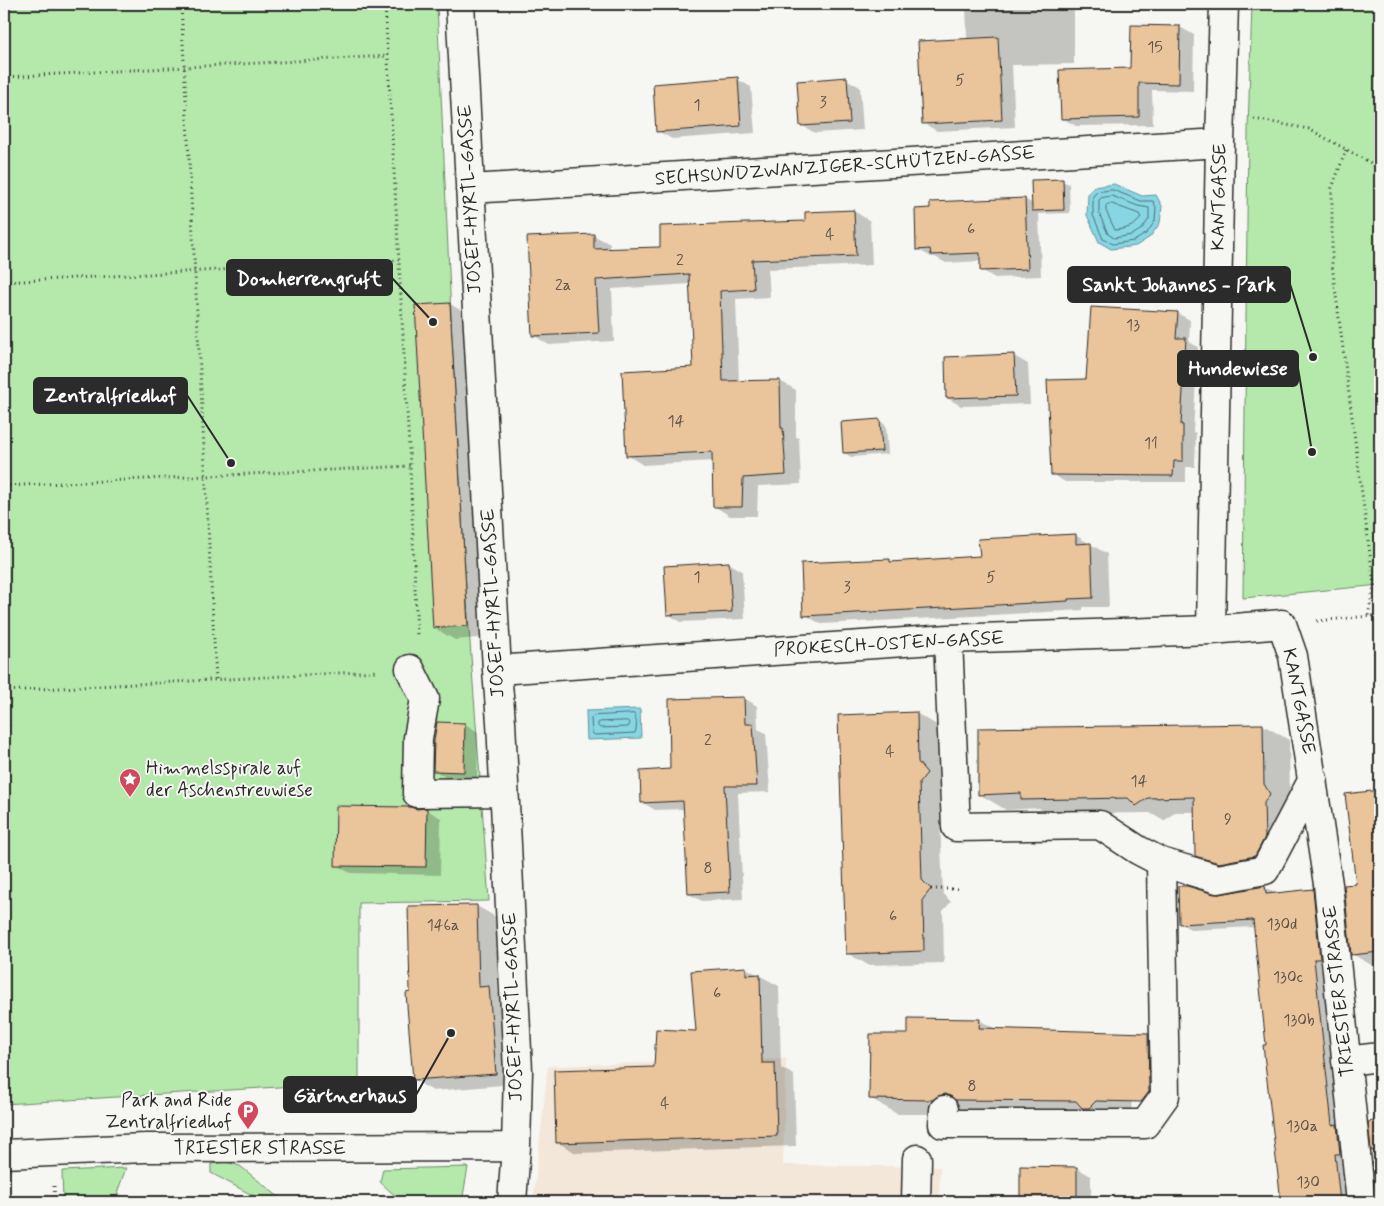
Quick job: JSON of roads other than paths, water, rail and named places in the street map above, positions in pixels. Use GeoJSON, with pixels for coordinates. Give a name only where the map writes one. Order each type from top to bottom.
{"type":"FeatureCollection","features":[{"type":"Feature","properties":{"kind":"street","name":"JOSEF-HYRTL-GASSE"},"geometry":{"type":"LineString","coordinates":[[460,4],[518,1071],[512,1202]]}},
{"type":"Feature","properties":{"kind":"street","name":"KANTGASSE"},"geometry":{"type":"LineString","coordinates":[[1211,630],[1224,4]]}},
{"type":"Feature","properties":{"kind":"street","name":"SECHSUNDZWANZIGER-SCHÜTZEN-GASSE"},"geometry":{"type":"LineString","coordinates":[[470,189],[1220,130]]}},
{"type":"Feature","properties":{"kind":"street","name":"KANTGASSE"},"geometry":{"type":"LineString","coordinates":[[1282,624],[1293,656],[1313,779]]}},
{"type":"Feature","properties":{"kind":"street","name":"PROKESCH-OSTEN-GASSE"},"geometry":{"type":"LineString","coordinates":[[496,670],[948,639],[1211,630],[1282,624]]}},
{"type":"Feature","properties":{"kind":"street"},"geometry":{"type":"LineString","coordinates":[[948,639],[956,827],[1100,825],[1138,850],[1161,862],[1218,879],[1264,870],[1313,779]]}},
{"type":"Feature","properties":{"kind":"street"},"geometry":{"type":"LineString","coordinates":[[410,670],[425,698],[418,738],[417,793],[504,792]]}},
{"type":"Feature","properties":{"kind":"street","name":"TRIESTER STRASSE"},"geometry":{"type":"LineString","coordinates":[[1313,779],[1328,884],[1346,1061],[1367,1188]]}},
{"type":"Feature","properties":{"kind":"street"},"geometry":{"type":"LineString","coordinates":[[944,1110],[943,1124],[1145,1124],[1165,1096],[1161,862]]}},
{"type":"Feature","properties":{"kind":"street"},"geometry":{"type":"LineString","coordinates":[[1346,1061],[1380,1057]]}},
{"type":"Feature","properties":{"kind":"street","name":"TRIESTER STRASSE"},"geometry":{"type":"LineString","coordinates":[[4,1154],[145,1148],[516,1147]]}},
{"type":"Feature","properties":{"kind":"street"},"geometry":{"type":"LineString","coordinates":[[916,1202],[917,1158]]}},
{"type":"Feature","properties":{"kind":"water"},"geometry":{"type":"Polygon","coordinates":[[[1114,184],[1142,196],[1156,195],[1162,206],[1160,223],[1150,237],[1136,246],[1111,249],[1099,242],[1087,215],[1088,194],[1094,187],[1114,184]]]}},
{"type":"Feature","properties":{"kind":"water"},"geometry":{"type":"Polygon","coordinates":[[[640,709],[641,738],[587,740],[586,711],[640,709]]]}},
{"type":"Feature","properties":{"kind":"place","name":"Domherrengruft"},"geometry":{"type":"Point","coordinates":[433,322]}},
{"type":"Feature","properties":{"kind":"place","name":"Sankt Johannes - Park"},"geometry":{"type":"Point","coordinates":[1313,357]}},
{"type":"Feature","properties":{"kind":"place","name":"Hundewiese"},"geometry":{"type":"Point","coordinates":[1312,452]}},
{"type":"Feature","properties":{"kind":"place","name":"Zentralfriedhof"},"geometry":{"type":"Point","coordinates":[231,463]}},
{"type":"Feature","properties":{"kind":"place","name":"Himmelsspirale auf der Aschenstreuwiese"},"geometry":{"type":"Point","coordinates":[130,798]}},
{"type":"Feature","properties":{"kind":"place","name":"Gärtnerhaus"},"geometry":{"type":"Point","coordinates":[451,1033]}},
{"type":"Feature","properties":{"kind":"place","name":"Park and Ride Zentralfriedhof"},"geometry":{"type":"Point","coordinates":[248,1130]}}]}
